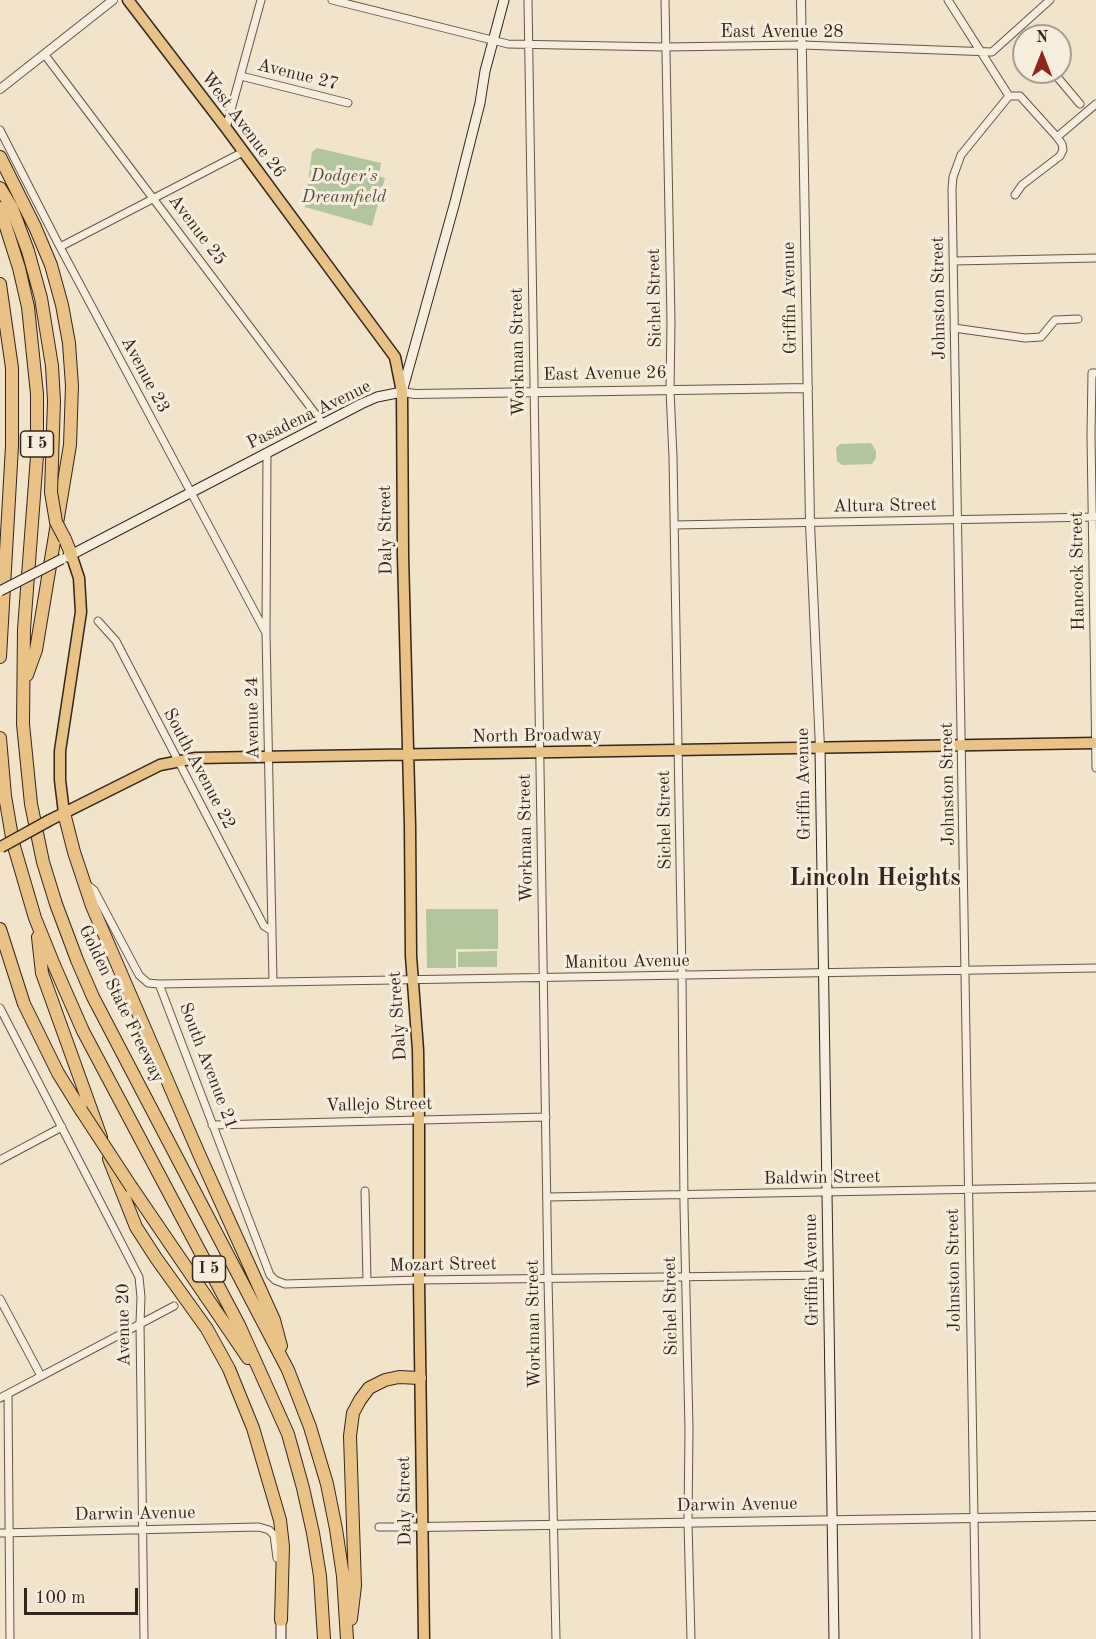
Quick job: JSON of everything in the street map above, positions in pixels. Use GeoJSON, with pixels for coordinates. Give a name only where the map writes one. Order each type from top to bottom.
{"type":"FeatureCollection","features":[{"type":"Feature","properties":{"kind":"highway"},"geometry":{"type":"LineString","coordinates":[[0,158],[35,227],[51,265],[69,343],[72,386],[70,445],[36,650],[23,685]]}},
{"type":"Feature","properties":{"kind":"highway"},"geometry":{"type":"LineString","coordinates":[[0,188],[12,208],[28,251],[41,298],[52,366],[54,401],[51,492],[56,522],[65,539],[67,557]]}},
{"type":"Feature","properties":{"kind":"highway","name":"Golden State Freeway"},"geometry":{"type":"LineString","coordinates":[[0,208],[19,268],[28,307],[37,394],[37,456],[24,629],[23,724],[32,804],[43,862],[76,960],[93,997],[288,1370],[310,1427],[327,1484],[343,1576],[348,1639]]}},
{"type":"Feature","properties":{"kind":"highway","name":"I 5"},"geometry":{"type":"LineString","coordinates":[[0,284],[12,368],[12,446],[0,657]]}},
{"type":"Feature","properties":{"kind":"highway"},"geometry":{"type":"LineString","coordinates":[[0,329],[12,368]]}},
{"type":"Feature","properties":{"kind":"highway","name":"I 5"},"geometry":{"type":"LineString","coordinates":[[0,738],[5,796],[13,843],[35,918],[83,1031],[239,1325],[288,1434],[303,1488],[320,1576],[324,1639]]}},
{"type":"Feature","properties":{"kind":"highway"},"geometry":{"type":"LineString","coordinates":[[64,813],[74,852],[97,917],[203,1165],[274,1320],[288,1370]]}},
{"type":"Feature","properties":{"kind":"highway"},"geometry":{"type":"LineString","coordinates":[[35,918],[42,973],[136,1227],[207,1329],[229,1369],[253,1428],[280,1520],[283,1545],[281,1620]]}},
{"type":"Feature","properties":{"kind":"highway"},"geometry":{"type":"LineString","coordinates":[[0,929],[13,972],[33,1023],[58,1073],[132,1188],[246,1356],[264,1378]]}},
{"type":"Feature","properties":{"kind":"highway"},"geometry":{"type":"LineString","coordinates":[[348,1639],[355,1586],[350,1436],[353,1413],[369,1388],[385,1380],[399,1377],[420,1378]]}},
{"type":"Feature","properties":{"kind":"main road","name":"West Avenue 26"},"geometry":{"type":"LineString","coordinates":[[128,0],[226,128],[395,357],[402,392]]}},
{"type":"Feature","properties":{"kind":"main road"},"geometry":{"type":"LineString","coordinates":[[402,392],[455,202],[504,0]]}},
{"type":"Feature","properties":{"kind":"main road","name":"Pasadena Avenue"},"geometry":{"type":"LineString","coordinates":[[0,591],[323,424],[376,398],[402,392]]}},
{"type":"Feature","properties":{"kind":"main road","name":"Daly Street"},"geometry":{"type":"LineString","coordinates":[[402,392],[412,981],[418,1050],[421,1527],[424,1639]]}},
{"type":"Feature","properties":{"kind":"main road"},"geometry":{"type":"LineString","coordinates":[[64,813],[60,780],[60,751],[81,602],[80,578],[67,557]]}},
{"type":"Feature","properties":{"kind":"main road","name":"North Broadway"},"geometry":{"type":"LineString","coordinates":[[1,847],[160,765],[196,758],[1096,743]]}},
{"type":"Feature","properties":{"kind":"main road","name":"Griffin Avenue"},"geometry":{"type":"LineString","coordinates":[[820,748],[834,1639]]}},
{"type":"Feature","properties":{"kind":"main road"},"geometry":{"type":"LineString","coordinates":[[281,1620],[281,1639]]}},
{"type":"Feature","properties":{"kind":"street"},"geometry":{"type":"LineString","coordinates":[[0,90],[113,0]]}},
{"type":"Feature","properties":{"kind":"street"},"geometry":{"type":"LineString","coordinates":[[226,128],[261,0]]}},
{"type":"Feature","properties":{"kind":"street","name":"East Avenue 28"},"geometry":{"type":"LineString","coordinates":[[332,0],[493,42],[529,44],[666,47],[802,45],[992,52],[1012,35]]}},
{"type":"Feature","properties":{"kind":"street","name":"Workman Street"},"geometry":{"type":"LineString","coordinates":[[528,0],[548,1279],[556,1639]]}},
{"type":"Feature","properties":{"kind":"street","name":"Sichel Street"},"geometry":{"type":"LineString","coordinates":[[665,0],[691,1639]]}},
{"type":"Feature","properties":{"kind":"street","name":"Griffin Avenue"},"geometry":{"type":"LineString","coordinates":[[801,0],[806,184],[810,523],[820,748]]}},
{"type":"Feature","properties":{"kind":"street"},"geometry":{"type":"LineString","coordinates":[[948,0],[1009,96],[1020,96],[1062,144],[1063,150],[1060,156],[1022,185],[1015,195]]}},
{"type":"Feature","properties":{"kind":"street","name":"East Avenue 28"},"geometry":{"type":"LineString","coordinates":[[1024,24],[1050,0]]}},
{"type":"Feature","properties":{"kind":"street","name":"Avenue 25"},"geometry":{"type":"LineString","coordinates":[[45,55],[323,424]]}},
{"type":"Feature","properties":{"kind":"street","name":"Avenue 27"},"geometry":{"type":"LineString","coordinates":[[241,76],[348,103]]}},
{"type":"Feature","properties":{"kind":"street"},"geometry":{"type":"LineString","coordinates":[[1063,84],[1080,104]]}},
{"type":"Feature","properties":{"kind":"street","name":"Johnston Street"},"geometry":{"type":"LineString","coordinates":[[976,1639],[952,189],[956,166],[968,145],[1009,96]]}},
{"type":"Feature","properties":{"kind":"street"},"geometry":{"type":"LineString","coordinates":[[1057,137],[1096,104]]}},
{"type":"Feature","properties":{"kind":"street","name":"Avenue 23"},"geometry":{"type":"LineString","coordinates":[[0,130],[266,633]]}},
{"type":"Feature","properties":{"kind":"street"},"geometry":{"type":"LineString","coordinates":[[60,247],[243,152]]}},
{"type":"Feature","properties":{"kind":"street"},"geometry":{"type":"LineString","coordinates":[[954,261],[1096,258]]}},
{"type":"Feature","properties":{"kind":"street"},"geometry":{"type":"LineString","coordinates":[[954,327],[1033,338],[1041,337],[1055,320],[1078,319]]}},
{"type":"Feature","properties":{"kind":"street","name":"Hancock Street"},"geometry":{"type":"LineString","coordinates":[[1094,373],[1096,768]]}},
{"type":"Feature","properties":{"kind":"street","name":"East Avenue 26"},"geometry":{"type":"LineString","coordinates":[[402,392],[415,394],[808,388]]}},
{"type":"Feature","properties":{"kind":"street","name":"Avenue 24"},"geometry":{"type":"LineString","coordinates":[[267,453],[266,633],[273,982]]}},
{"type":"Feature","properties":{"kind":"street","name":"Altura Street"},"geometry":{"type":"LineString","coordinates":[[674,525],[1094,517]]}},
{"type":"Feature","properties":{"kind":"street","name":"South Avenue 22"},"geometry":{"type":"LineString","coordinates":[[98,621],[116,641],[264,926],[272,931]]}},
{"type":"Feature","properties":{"kind":"street"},"geometry":{"type":"LineString","coordinates":[[84,883],[94,891],[139,975],[148,983],[159,984]]}},
{"type":"Feature","properties":{"kind":"street","name":"Manitou Avenue"},"geometry":{"type":"LineString","coordinates":[[159,984],[1096,968]]}},
{"type":"Feature","properties":{"kind":"street","name":"South Avenue 21"},"geometry":{"type":"LineString","coordinates":[[159,984],[270,1275],[275,1280]]}},
{"type":"Feature","properties":{"kind":"street","name":"Avenue 20"},"geometry":{"type":"LineString","coordinates":[[0,1008],[139,1277],[144,1639]]}},
{"type":"Feature","properties":{"kind":"street","name":"Vallejo Street"},"geometry":{"type":"LineString","coordinates":[[212,1125],[546,1118]]}},
{"type":"Feature","properties":{"kind":"street"},"geometry":{"type":"LineString","coordinates":[[0,1160],[62,1127]]}},
{"type":"Feature","properties":{"kind":"street","name":"Baldwin Street"},"geometry":{"type":"LineString","coordinates":[[548,1197],[1096,1187]]}},
{"type":"Feature","properties":{"kind":"street"},"geometry":{"type":"LineString","coordinates":[[365,1191],[367,1281]]}},
{"type":"Feature","properties":{"kind":"street","name":"Mozart Street"},"geometry":{"type":"LineString","coordinates":[[275,1280],[284,1284],[828,1275]]}},
{"type":"Feature","properties":{"kind":"street"},"geometry":{"type":"LineString","coordinates":[[0,1299],[41,1376]]}},
{"type":"Feature","properties":{"kind":"street"},"geometry":{"type":"LineString","coordinates":[[0,1398],[174,1306]]}},
{"type":"Feature","properties":{"kind":"street"},"geometry":{"type":"LineString","coordinates":[[8,1394],[10,1639]]}},
{"type":"Feature","properties":{"kind":"street","name":"Darwin Avenue"},"geometry":{"type":"LineString","coordinates":[[379,1527],[1096,1516]]}},
{"type":"Feature","properties":{"kind":"street","name":"Darwin Avenue"},"geometry":{"type":"LineString","coordinates":[[0,1533],[259,1527],[269,1530],[274,1535],[277,1545],[281,1620]]}},
{"type":"Feature","properties":{"kind":"green space","name":"Dodger's Dreamfield"},"geometry":{"type":"Polygon","coordinates":[[[317,148],[381,163],[379,176],[385,178],[372,226],[305,207],[312,152],[317,148]]]}},
{"type":"Feature","properties":{"kind":"green space"},"geometry":{"type":"Polygon","coordinates":[[[871,443],[876,451],[876,458],[872,464],[842,465],[837,461],[836,448],[840,444],[871,443]]]}},
{"type":"Feature","properties":{"kind":"green space"},"geometry":{"type":"Polygon","coordinates":[[[426,909],[498,909],[498,949],[456,949],[456,968],[427,968],[426,909]]]}},
{"type":"Feature","properties":{"kind":"green space"},"geometry":{"type":"Polygon","coordinates":[[[497,951],[497,967],[458,967],[458,952],[497,951]]]}},
{"type":"Feature","properties":{"kind":"district","name":"Lincoln Heights"},"geometry":{"type":"Point","coordinates":[875,879]}}]}
